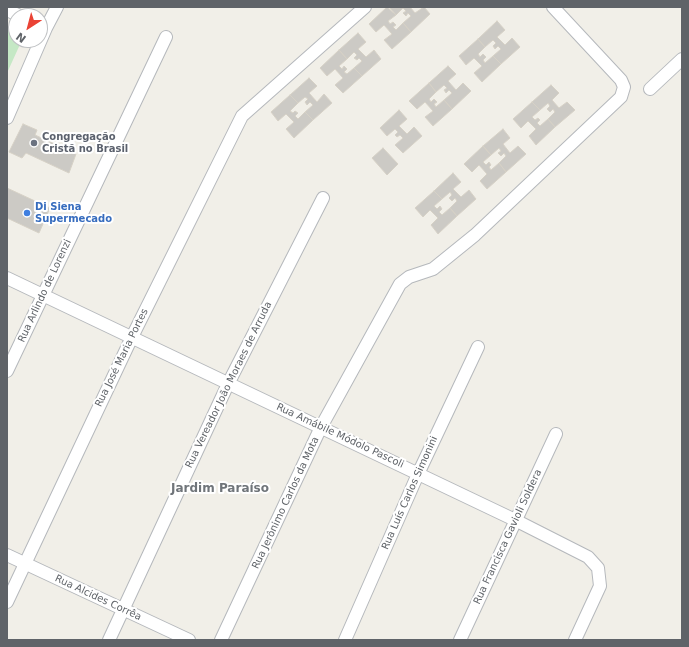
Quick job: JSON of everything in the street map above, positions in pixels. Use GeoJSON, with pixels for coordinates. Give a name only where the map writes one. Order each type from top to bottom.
{"type":"FeatureCollection","features":[{"type":"Feature","properties":{"kind":"street"},"geometry":{"type":"LineString","coordinates":[[48,20],[57,7]]}},
{"type":"Feature","properties":{"kind":"street","name":"Rua José Maria Portes"},"geometry":{"type":"LineString","coordinates":[[7,602],[132,337],[242,116],[365,7]]}},
{"type":"Feature","properties":{"kind":"street","name":"Rua Jerônimo Carlos da Mota"},"geometry":{"type":"LineString","coordinates":[[221,640],[321,427],[400,284],[409,278],[433,269],[475,235],[621,97],[624,88],[621,80],[553,7]]}},
{"type":"Feature","properties":{"kind":"street","name":"Rua Arlindo de Lorenzi"},"geometry":{"type":"LineString","coordinates":[[7,371],[166,37]]}},
{"type":"Feature","properties":{"kind":"street"},"geometry":{"type":"LineString","coordinates":[[7,118],[35,48]]}},
{"type":"Feature","properties":{"kind":"street"},"geometry":{"type":"LineString","coordinates":[[650,89],[682,59]]}},
{"type":"Feature","properties":{"kind":"street","name":"Rua Vereador João Moraes de Arruda"},"geometry":{"type":"LineString","coordinates":[[109,640],[122,609],[228,384],[323,198]]}},
{"type":"Feature","properties":{"kind":"street","name":"Rua Amábile Módolo Pascoli"},"geometry":{"type":"LineString","coordinates":[[7,278],[515,520],[588,557],[597,567],[600,576],[600,588],[575,640]]}},
{"type":"Feature","properties":{"kind":"street","name":"Rua Luís Carlos Simonini"},"geometry":{"type":"LineString","coordinates":[[345,640],[418,474],[478,347]]}},
{"type":"Feature","properties":{"kind":"street","name":"Rua Francisca Gavioli Soldera"},"geometry":{"type":"LineString","coordinates":[[460,640],[556,434]]}},
{"type":"Feature","properties":{"kind":"street","name":"Rua Alcides Corrêa"},"geometry":{"type":"LineString","coordinates":[[7,555],[190,640]]}},
{"type":"Feature","properties":{"kind":"green space"},"geometry":{"type":"Polygon","coordinates":[[[7,29],[8,48],[18,48],[7,73],[7,29]]]}},
{"type":"Feature","properties":{"kind":"building"},"geometry":{"type":"Polygon","coordinates":[[[387,7],[396,15],[388,21],[390,24],[393,22],[396,25],[393,27],[396,30],[403,23],[411,32],[392,49],[384,40],[392,34],[384,25],[376,32],[369,24],[387,7]]]}},
{"type":"Feature","properties":{"kind":"building"},"geometry":{"type":"Polygon","coordinates":[[[389,7],[410,7],[415,13],[424,7],[430,14],[411,32],[403,23],[411,16],[408,13],[406,16],[403,13],[406,11],[403,8],[396,15],[389,7]]]}},
{"type":"Feature","properties":{"kind":"building"},"geometry":{"type":"Polygon","coordinates":[[[497,21],[505,30],[497,37],[505,45],[512,38],[520,47],[501,64],[493,56],[501,49],[498,46],[495,49],[493,46],[496,43],[493,40],[485,47],[478,39],[497,21]]]}},
{"type":"Feature","properties":{"kind":"building"},"geometry":{"type":"Polygon","coordinates":[[[358,33],[366,42],[358,49],[366,57],[374,50],[381,59],[362,76],[354,68],[362,61],[359,58],[357,60],[354,58],[357,55],[354,52],[347,59],[339,50],[358,33]]]}},
{"type":"Feature","properties":{"kind":"building"},"geometry":{"type":"Polygon","coordinates":[[[478,39],[485,47],[478,54],[480,57],[483,54],[486,57],[483,60],[485,63],[493,56],[501,64],[482,82],[474,73],[482,66],[474,58],[466,65],[459,56],[478,39]]]}},
{"type":"Feature","properties":{"kind":"building"},"geometry":{"type":"Polygon","coordinates":[[[339,50],[347,59],[339,66],[342,69],[344,66],[347,69],[344,72],[347,74],[354,68],[362,76],[343,93],[335,85],[343,78],[335,69],[327,76],[320,68],[339,50]]]}},
{"type":"Feature","properties":{"kind":"building"},"geometry":{"type":"Polygon","coordinates":[[[448,66],[456,74],[448,81],[456,90],[463,83],[471,91],[452,109],[444,100],[452,93],[449,90],[446,93],[444,90],[447,88],[444,85],[436,92],[429,83],[448,66]]]}},
{"type":"Feature","properties":{"kind":"building"},"geometry":{"type":"Polygon","coordinates":[[[309,78],[317,86],[309,93],[317,102],[324,94],[332,103],[313,120],[305,112],[313,105],[310,102],[307,105],[305,102],[308,99],[305,97],[298,103],[290,95],[309,78]]]}},
{"type":"Feature","properties":{"kind":"building"},"geometry":{"type":"Polygon","coordinates":[[[429,83],[436,92],[429,99],[431,102],[434,99],[437,102],[434,104],[436,107],[444,100],[452,109],[433,126],[425,117],[433,111],[425,102],[417,109],[409,101],[429,83]]]}},
{"type":"Feature","properties":{"kind":"building"},"geometry":{"type":"Polygon","coordinates":[[[551,85],[559,93],[552,100],[559,108],[567,102],[575,110],[555,127],[548,119],[555,112],[553,109],[550,112],[547,109],[550,106],[548,103],[540,110],[532,102],[551,85]]]}},
{"type":"Feature","properties":{"kind":"building"},"geometry":{"type":"Polygon","coordinates":[[[290,95],[298,103],[290,111],[293,113],[295,111],[298,113],[295,116],[298,119],[305,112],[313,120],[294,138],[286,129],[294,122],[286,114],[278,121],[271,112],[290,95]]]}},
{"type":"Feature","properties":{"kind":"building"},"geometry":{"type":"Polygon","coordinates":[[[532,102],[540,110],[532,117],[535,120],[538,118],[540,120],[537,123],[540,126],[548,119],[555,127],[536,145],[529,136],[536,129],[528,121],[521,128],[513,119],[532,102]]]}},
{"type":"Feature","properties":{"kind":"building"},"geometry":{"type":"Polygon","coordinates":[[[399,110],[407,119],[399,126],[407,134],[414,127],[422,136],[403,153],[395,145],[403,138],[400,135],[397,137],[395,135],[398,132],[395,129],[387,136],[380,128],[399,110]]]}},
{"type":"Feature","properties":{"kind":"building","name":"Congregação Cristã no Brasil"},"geometry":{"type":"Polygon","coordinates":[[[23,124],[37,130],[35,135],[76,154],[69,173],[26,153],[22,158],[9,152],[23,124]]]}},
{"type":"Feature","properties":{"kind":"building"},"geometry":{"type":"Polygon","coordinates":[[[503,129],[510,138],[503,144],[510,153],[518,146],[526,154],[506,172],[499,163],[506,156],[504,153],[501,156],[498,153],[501,151],[499,148],[491,155],[483,146],[503,129]]]}},
{"type":"Feature","properties":{"kind":"building"},"geometry":{"type":"Polygon","coordinates":[[[483,146],[491,155],[483,162],[486,165],[489,162],[491,165],[489,167],[491,170],[499,163],[506,172],[487,189],[480,181],[487,174],[479,165],[472,172],[464,164],[483,146]]]}},
{"type":"Feature","properties":{"kind":"building"},"geometry":{"type":"Polygon","coordinates":[[[383,148],[398,164],[387,175],[372,158],[383,148]]]}},
{"type":"Feature","properties":{"kind":"building"},"geometry":{"type":"Polygon","coordinates":[[[453,173],[461,182],[453,189],[461,197],[469,190],[476,199],[457,216],[450,208],[457,201],[455,198],[452,201],[449,198],[452,195],[450,192],[442,199],[434,191],[453,173]]]}},
{"type":"Feature","properties":{"kind":"building","name":"Di Siena Supermecado"},"geometry":{"type":"Polygon","coordinates":[[[7,188],[50,208],[39,233],[7,218],[7,188]]]}},
{"type":"Feature","properties":{"kind":"building"},"geometry":{"type":"Polygon","coordinates":[[[434,191],[442,199],[434,206],[437,209],[440,206],[442,209],[439,212],[442,215],[450,208],[457,216],[438,234],[431,225],[438,218],[430,210],[423,217],[415,208],[434,191]]]}},
{"type":"Feature","properties":{"kind":"place","name":"Congregação Cristã no Brasil"},"geometry":{"type":"Point","coordinates":[34,143]}},
{"type":"Feature","properties":{"kind":"place","name":"Di Siena Supermecado"},"geometry":{"type":"Point","coordinates":[27,213]}},
{"type":"Feature","properties":{"kind":"district","name":"Jardim Paraíso"},"geometry":{"type":"Point","coordinates":[220,489]}}]}
